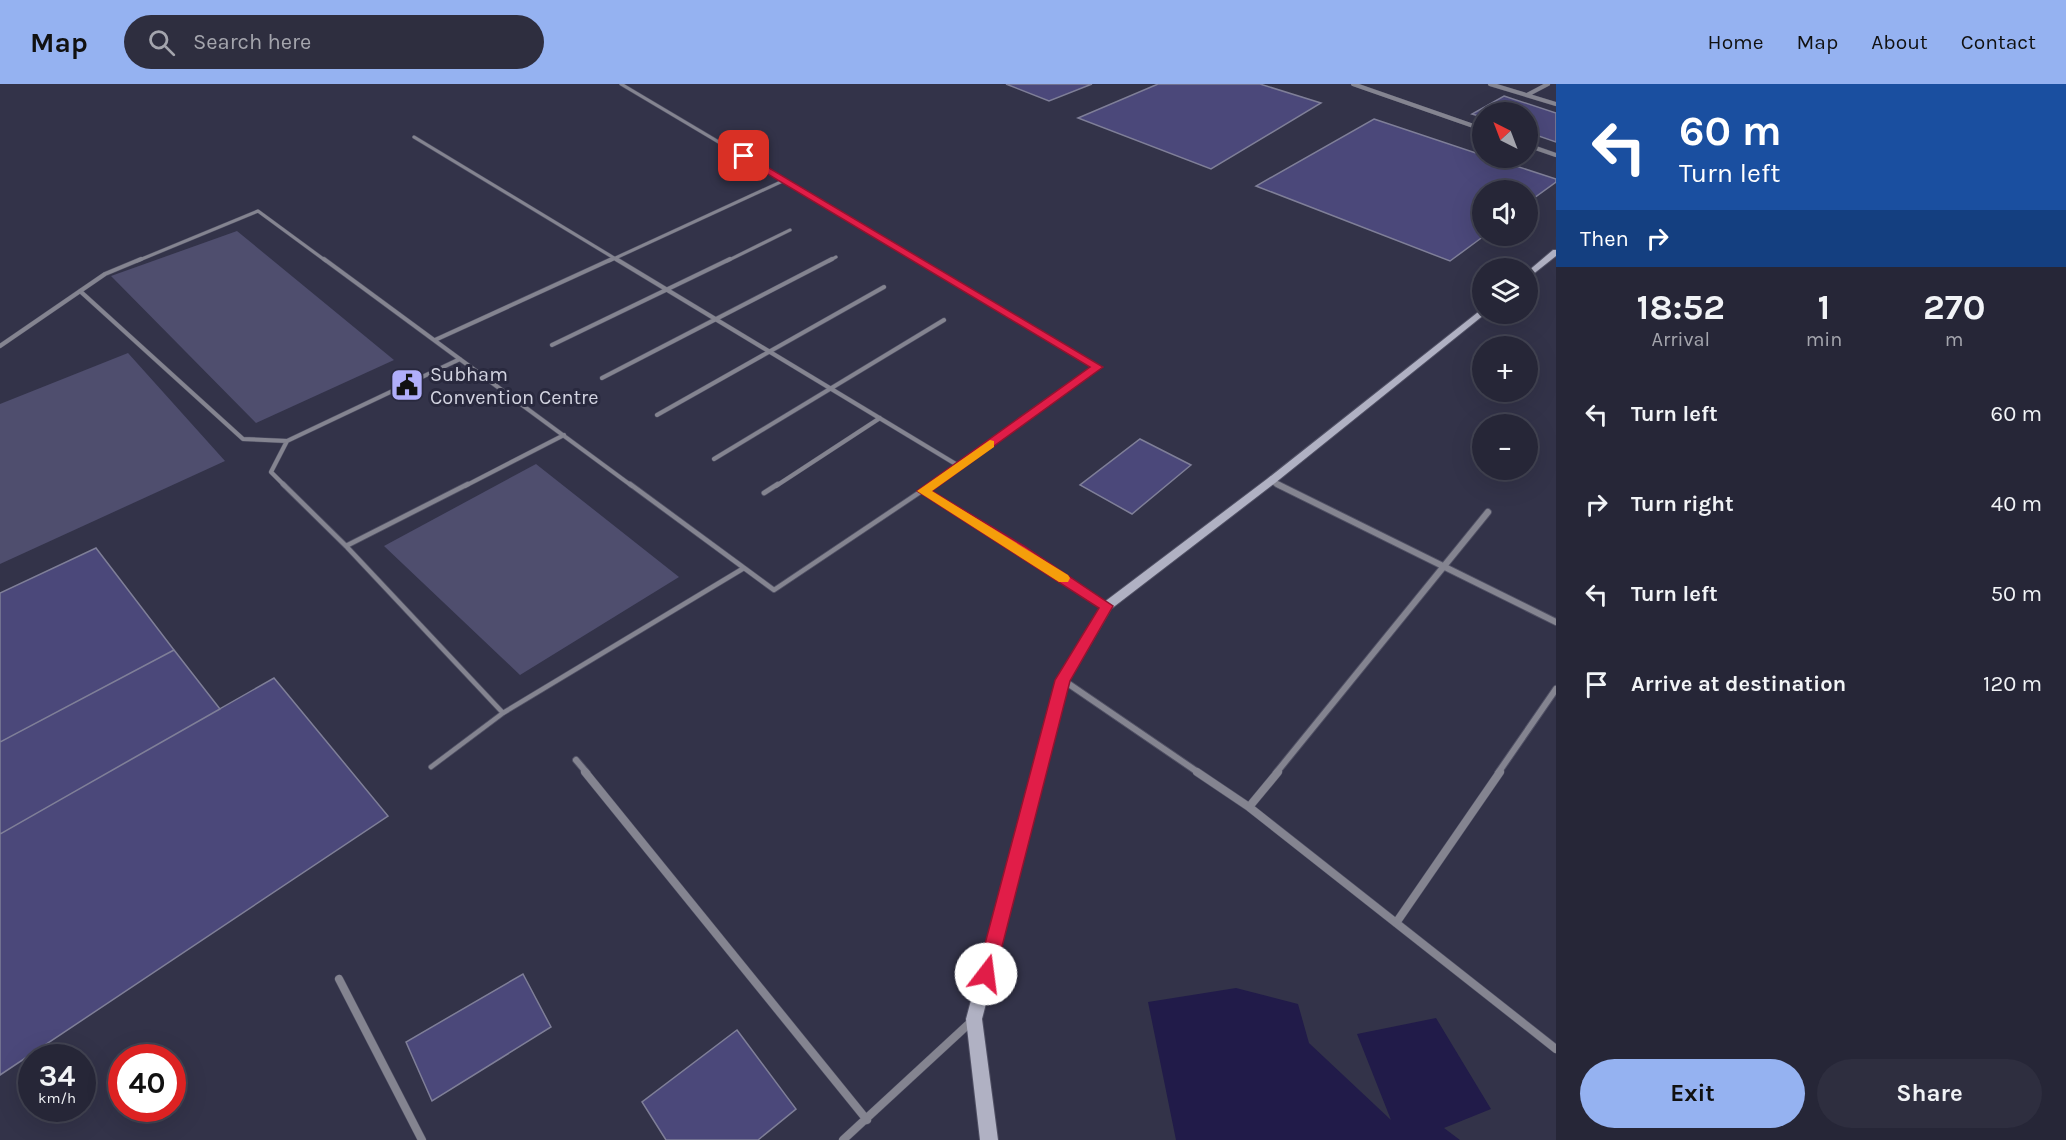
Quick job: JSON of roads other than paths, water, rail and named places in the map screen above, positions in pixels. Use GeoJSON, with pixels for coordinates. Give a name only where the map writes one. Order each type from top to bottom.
{"type":"FeatureCollection","features":[{"type":"Feature","properties":{"kind":"street"},"geometry":{"type":"LineString","coordinates":[[1353,84],[1472,126]]}},
{"type":"Feature","properties":{"kind":"street"},"geometry":{"type":"LineString","coordinates":[[1490,84],[1556,104]]}},
{"type":"Feature","properties":{"kind":"street"},"geometry":{"type":"LineString","coordinates":[[1527,95],[1548,84]]}},
{"type":"Feature","properties":{"kind":"street"},"geometry":{"type":"LineString","coordinates":[[1538,149],[1556,155]]}},
{"type":"Feature","properties":{"kind":"street"},"geometry":{"type":"LineString","coordinates":[[1538,267],[1556,252]]}},
{"type":"Feature","properties":{"kind":"street"},"geometry":{"type":"LineString","coordinates":[[989,1140],[974,1019],[1063,680],[1107,606],[1271,481],[1472,320]]}},
{"type":"Feature","properties":{"kind":"street"},"geometry":{"type":"LineString","coordinates":[[1271,481],[1556,622]]}},
{"type":"Feature","properties":{"kind":"street"},"geometry":{"type":"LineString","coordinates":[[1249,807],[1488,512]]}},
{"type":"Feature","properties":{"kind":"street"},"geometry":{"type":"LineString","coordinates":[[1063,680],[1249,807],[1556,1049]]}},
{"type":"Feature","properties":{"kind":"street"},"geometry":{"type":"LineString","coordinates":[[1396,923],[1556,689]]}},
{"type":"Feature","properties":{"kind":"street"},"geometry":{"type":"LineString","coordinates":[[576,760],[867,1120]]}},
{"type":"Feature","properties":{"kind":"street"},"geometry":{"type":"LineString","coordinates":[[339,979],[422,1140]]}},
{"type":"Feature","properties":{"kind":"street"},"geometry":{"type":"LineString","coordinates":[[843,1140],[974,1019]]}},
{"type":"Feature","properties":{"kind":"lane"},"geometry":{"type":"LineString","coordinates":[[0,346],[105,274],[258,211],[774,590],[924,491],[1098,367],[621,84]]}},
{"type":"Feature","properties":{"kind":"lane"},"geometry":{"type":"LineString","coordinates":[[414,137],[959,466]]}},
{"type":"Feature","properties":{"kind":"lane"},"geometry":{"type":"LineString","coordinates":[[435,340],[785,180]]}},
{"type":"Feature","properties":{"kind":"lane"},"geometry":{"type":"LineString","coordinates":[[552,345],[790,230]]}},
{"type":"Feature","properties":{"kind":"lane"},"geometry":{"type":"LineString","coordinates":[[602,378],[836,257]]}},
{"type":"Feature","properties":{"kind":"lane"},"geometry":{"type":"LineString","coordinates":[[657,414],[884,287]]}},
{"type":"Feature","properties":{"kind":"lane"},"geometry":{"type":"LineString","coordinates":[[80,291],[243,439],[287,441],[460,359]]}},
{"type":"Feature","properties":{"kind":"lane"},"geometry":{"type":"LineString","coordinates":[[714,459],[832,390],[944,320]]}},
{"type":"Feature","properties":{"kind":"lane"},"geometry":{"type":"LineString","coordinates":[[764,493],[880,418]]}},
{"type":"Feature","properties":{"kind":"lane"},"geometry":{"type":"LineString","coordinates":[[346,546],[564,435]]}},
{"type":"Feature","properties":{"kind":"lane"},"geometry":{"type":"LineString","coordinates":[[287,441],[271,472],[346,546],[503,713]]}},
{"type":"Feature","properties":{"kind":"lane"},"geometry":{"type":"LineString","coordinates":[[924,491],[1020,549],[1107,606]]}},
{"type":"Feature","properties":{"kind":"lane"},"geometry":{"type":"LineString","coordinates":[[431,767],[503,713],[744,568]]}},
{"type":"Feature","properties":{"kind":"place","name":"Subham Convention Centre"},"geometry":{"type":"Point","coordinates":[407,385]}}]}
